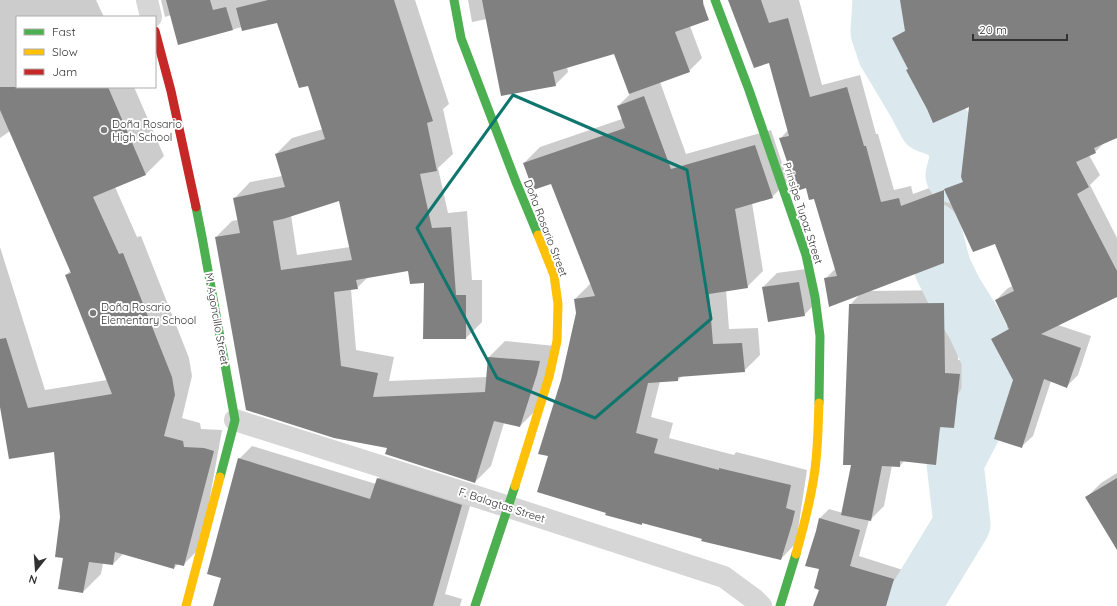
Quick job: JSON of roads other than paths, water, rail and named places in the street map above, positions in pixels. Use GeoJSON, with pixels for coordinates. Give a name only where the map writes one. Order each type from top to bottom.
{"type":"FeatureCollection","features":[{"type":"Feature","properties":{"kind":"street"},"geometry":{"type":"LineString","coordinates":[[147,0],[151,16]]}},
{"type":"Feature","properties":{"kind":"street","name":"Doña Rosario Street"},"geometry":{"type":"LineString","coordinates":[[454,0],[461,38],[516,182],[554,275],[558,304],[556,341],[549,377],[509,507],[475,606]]}},
{"type":"Feature","properties":{"kind":"street","name":"Prinsipe Tupaz Street"},"geometry":{"type":"LineString","coordinates":[[716,0],[806,255],[815,297],[820,336],[818,441],[814,477],[804,527],[780,606]]}},
{"type":"Feature","properties":{"kind":"street","name":"M. Agoncillo Street"},"geometry":{"type":"LineString","coordinates":[[156,35],[171,91],[202,238],[235,420],[186,606]]}},
{"type":"Feature","properties":{"kind":"street","name":"F. Balagtas Street"},"geometry":{"type":"LineString","coordinates":[[235,420],[724,577],[761,606]]}},
{"type":"Feature","properties":{"kind":"waterway"},"geometry":{"type":"LineString","coordinates":[[881,0],[879,32],[886,53],[927,124],[947,131],[960,152],[954,175]]}},
{"type":"Feature","properties":{"kind":"waterway"},"geometry":{"type":"LineString","coordinates":[[912,606],[962,524],[955,463],[990,395],[990,358],[975,325],[954,291],[943,269],[933,231]]}},
{"type":"Feature","properties":{"kind":"place","name":"Doña Rosario High School"},"geometry":{"type":"Point","coordinates":[104,130]}},
{"type":"Feature","properties":{"kind":"place","name":"Doña Rosario Elementary School"},"geometry":{"type":"Point","coordinates":[93,313]}}]}
